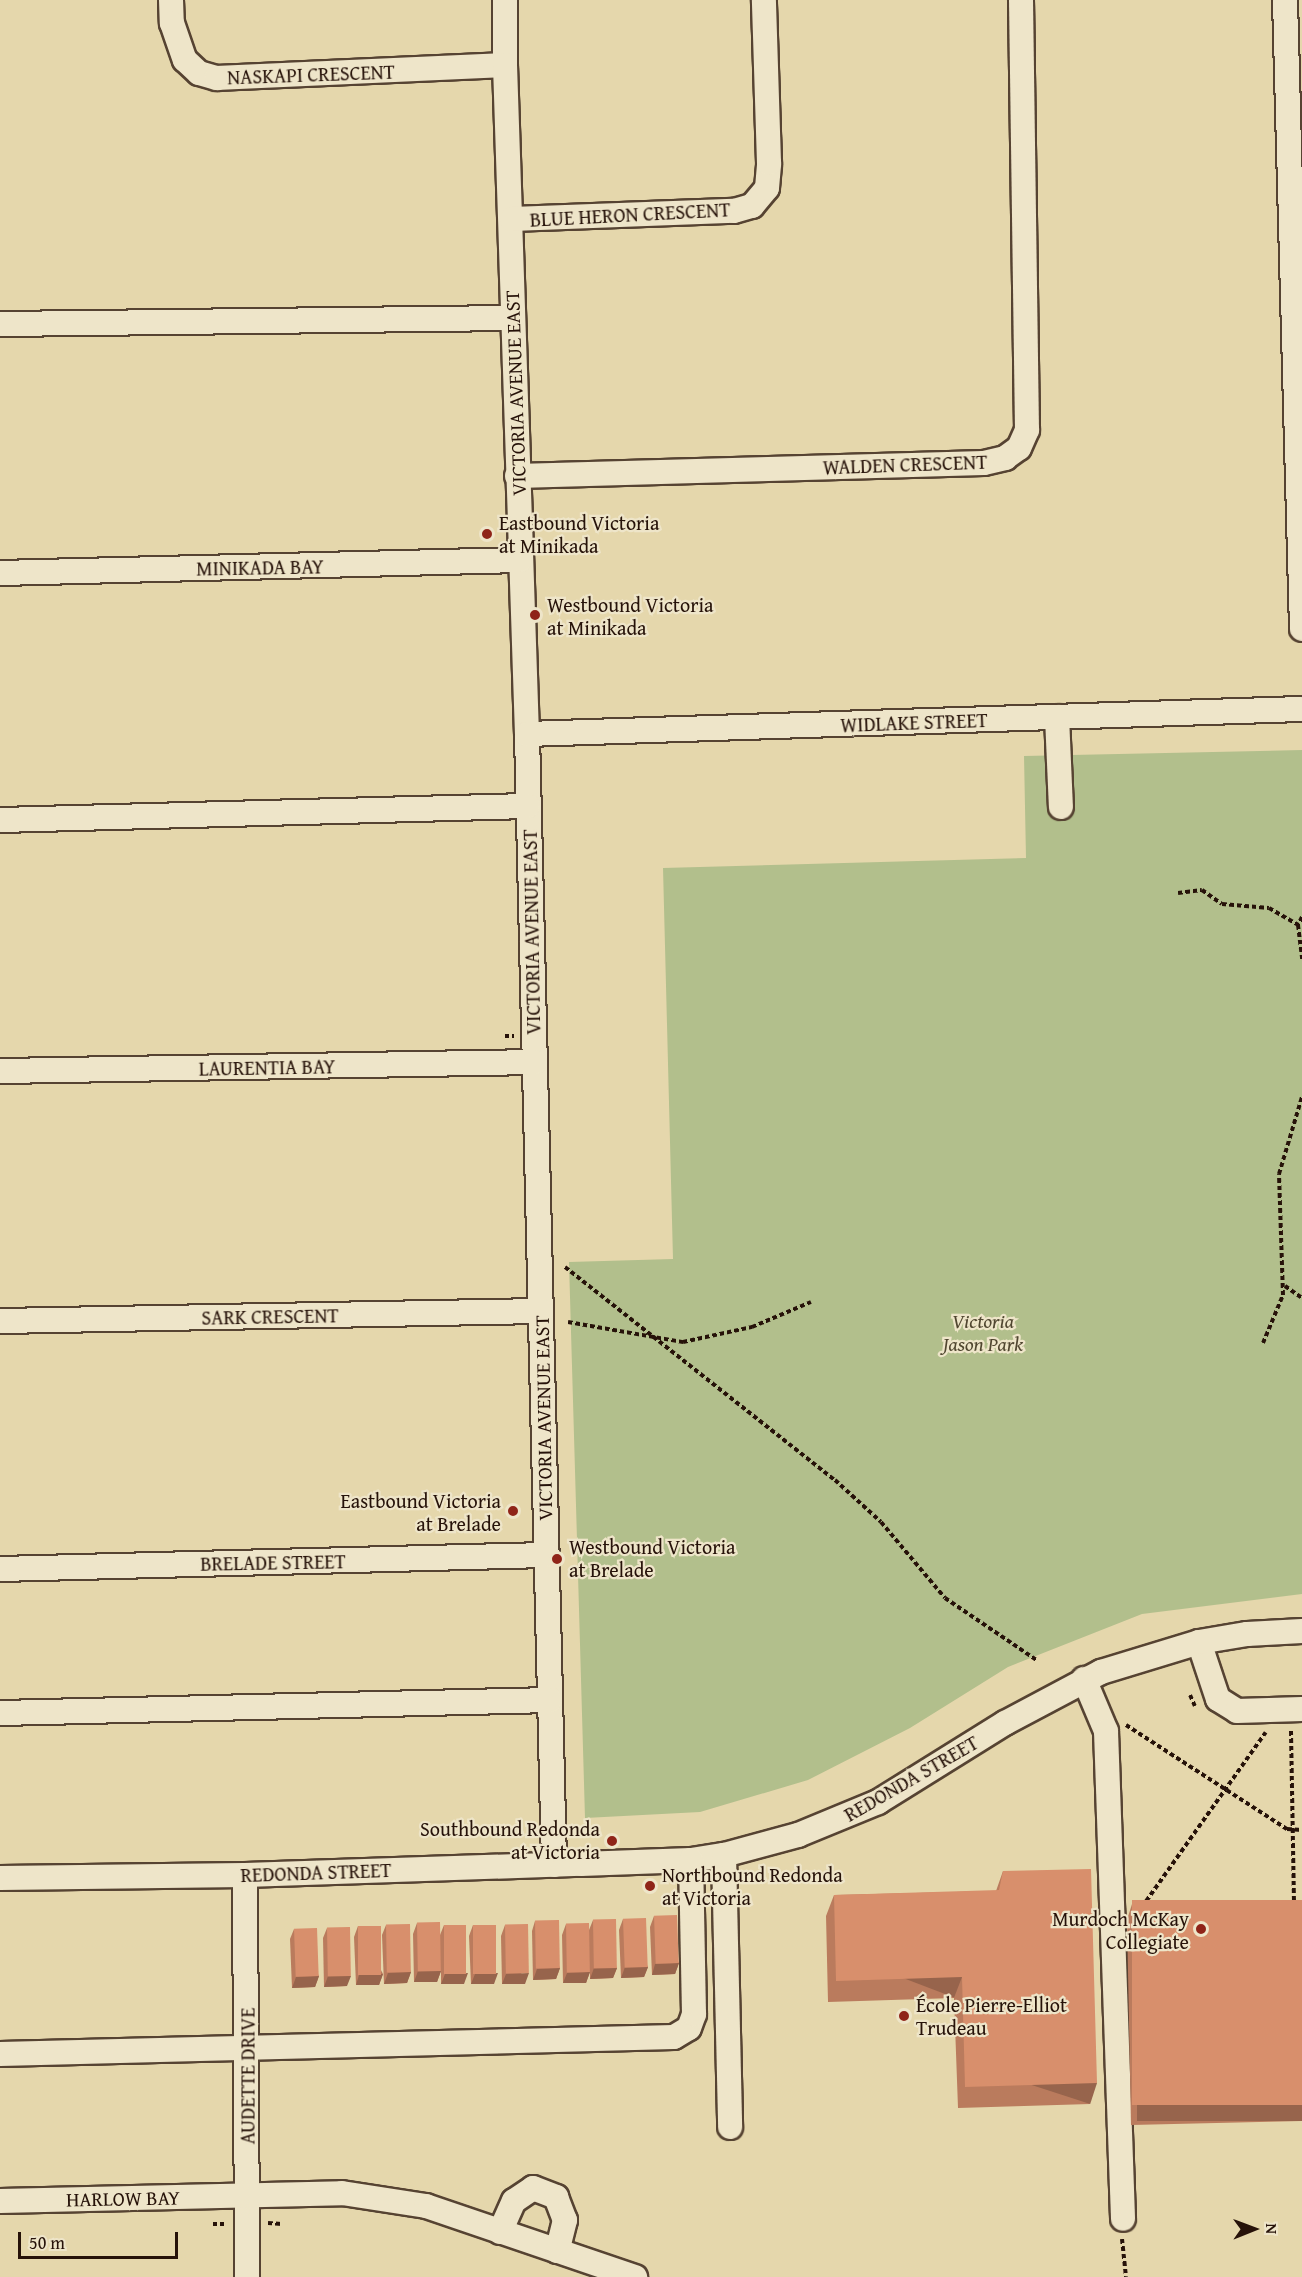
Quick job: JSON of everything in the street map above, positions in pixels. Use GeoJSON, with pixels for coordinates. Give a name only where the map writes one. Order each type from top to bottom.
{"type":"FeatureCollection","features":[{"type":"Feature","properties":{"kind":"street","name":"NASKAPI CRESCENT"},"geometry":{"type":"LineString","coordinates":[[171,0],[172,23],[185,60],[199,73],[217,78],[505,65]]}},
{"type":"Feature","properties":{"kind":"street","name":"VICTORIA AVENUE EAST"},"geometry":{"type":"LineString","coordinates":[[505,0],[505,65],[512,219],[512,318],[527,734],[554,1865]]}},
{"type":"Feature","properties":{"kind":"street","name":"BLUE HERON CRESCENT"},"geometry":{"type":"LineString","coordinates":[[512,219],[734,211],[752,206],[767,189],[768,180],[765,0]]}},
{"type":"Feature","properties":{"kind":"street","name":"WALDEN CRESCENT"},"geometry":{"type":"LineString","coordinates":[[517,476],[984,463],[1005,458],[1019,448],[1027,430],[1021,0]]}},
{"type":"Feature","properties":{"kind":"street"},"geometry":{"type":"LineString","coordinates":[[1285,0],[1296,213],[1302,629]]}},
{"type":"Feature","properties":{"kind":"street"},"geometry":{"type":"LineString","coordinates":[[0,324],[512,318]]}},
{"type":"Feature","properties":{"kind":"street","name":"MINIKADA BAY"},"geometry":{"type":"LineString","coordinates":[[0,573],[520,560]]}},
{"type":"Feature","properties":{"kind":"street","name":"WIDLAKE STREET"},"geometry":{"type":"LineString","coordinates":[[527,734],[1302,709]]}},
{"type":"Feature","properties":{"kind":"street"},"geometry":{"type":"LineString","coordinates":[[1057,717],[1061,807]]}},
{"type":"Feature","properties":{"kind":"street"},"geometry":{"type":"LineString","coordinates":[[0,820],[528,806]]}},
{"type":"Feature","properties":{"kind":"street","name":"LAURENTIA BAY"},"geometry":{"type":"LineString","coordinates":[[0,1071],[535,1062]]}},
{"type":"Feature","properties":{"kind":"street","name":"SARK CRESCENT"},"geometry":{"type":"LineString","coordinates":[[0,1321],[541,1311]]}},
{"type":"Feature","properties":{"kind":"street","name":"BRELADE STREET"},"geometry":{"type":"LineString","coordinates":[[0,1569],[546,1555]]}},
{"type":"Feature","properties":{"kind":"street","name":"REDONDA STREET"},"geometry":{"type":"LineString","coordinates":[[0,1878],[245,1875],[690,1860],[724,1855],[798,1835],[861,1810],[1084,1679],[1140,1658],[1199,1642],[1246,1634],[1302,1631]]}},
{"type":"Feature","properties":{"kind":"street"},"geometry":{"type":"LineString","coordinates":[[1199,1642],[1218,1699],[1237,1711],[1296,1709]]}},
{"type":"Feature","properties":{"kind":"street"},"geometry":{"type":"LineString","coordinates":[[1084,1679],[1106,1731],[1123,2219]]}},
{"type":"Feature","properties":{"kind":"street"},"geometry":{"type":"LineString","coordinates":[[0,1713],[550,1700]]}},
{"type":"Feature","properties":{"kind":"street"},"geometry":{"type":"LineString","coordinates":[[724,1855],[730,2127]]}},
{"type":"Feature","properties":{"kind":"street"},"geometry":{"type":"LineString","coordinates":[[0,2054],[674,2037],[689,2028],[694,2014],[690,1860]]}},
{"type":"Feature","properties":{"kind":"street","name":"AUDETTE DRIVE"},"geometry":{"type":"LineString","coordinates":[[245,1875],[247,2277]]}},
{"type":"Feature","properties":{"kind":"street"},"geometry":{"type":"LineString","coordinates":[[500,2232],[514,2201],[533,2188],[556,2196],[565,2220],[557,2251]]}},
{"type":"Feature","properties":{"kind":"street","name":"HARLOW BAY"},"geometry":{"type":"LineString","coordinates":[[0,2201],[342,2193],[426,2206],[635,2277]]}},
{"type":"Feature","properties":{"kind":"path"},"geometry":{"type":"LineString","coordinates":[[1178,893],[1202,890],[1222,904],[1269,909],[1298,925]]}},
{"type":"Feature","properties":{"kind":"path"},"geometry":{"type":"LineString","coordinates":[[1302,917],[1298,925],[1302,960]]}},
{"type":"Feature","properties":{"kind":"path"},"geometry":{"type":"LineString","coordinates":[[1263,1343],[1285,1285],[1279,1174],[1302,1097]]}},
{"type":"Feature","properties":{"kind":"path"},"geometry":{"type":"LineString","coordinates":[[565,1267],[843,1487],[881,1522],[945,1598],[1038,1661]]}},
{"type":"Feature","properties":{"kind":"path"},"geometry":{"type":"LineString","coordinates":[[1285,1285],[1302,1298]]}},
{"type":"Feature","properties":{"kind":"path"},"geometry":{"type":"LineString","coordinates":[[568,1322],[683,1342],[752,1327],[811,1302]]}},
{"type":"Feature","properties":{"kind":"path"},"geometry":{"type":"LineString","coordinates":[[1283,1908],[1294,1907],[1296,1709]]}},
{"type":"Feature","properties":{"kind":"path"},"geometry":{"type":"LineString","coordinates":[[1116,1719],[1293,1830],[1302,1830]]}},
{"type":"Feature","properties":{"kind":"path"},"geometry":{"type":"LineString","coordinates":[[1149,1912],[1138,1913],[1266,1731]]}},
{"type":"Feature","properties":{"kind":"path"},"geometry":{"type":"LineString","coordinates":[[1123,2219],[1122,2245],[1126,2277]]}},
{"type":"Feature","properties":{"kind":"green space","name":"Victoria Jason Park"},"geometry":{"type":"Polygon","coordinates":[[[1302,750],[1302,1594],[1142,1614],[1008,1667],[910,1728],[808,1780],[700,1812],[585,1818],[569,1262],[673,1259],[663,868],[1026,858],[1024,756],[1302,750]]]}},
{"type":"Feature","properties":{"kind":"building"},"geometry":{"type":"Polygon","coordinates":[[[1091,1869],[1097,2083],[965,2087],[962,1977],[836,1981],[834,1895],[999,1890],[1003,1871],[1091,1869]]]}},
{"type":"Feature","properties":{"kind":"building"},"geometry":{"type":"Polygon","coordinates":[[[1132,1900],[1302,1900],[1302,2105],[1132,2105],[1132,1900]]]}},
{"type":"Feature","properties":{"kind":"building"},"geometry":{"type":"Polygon","coordinates":[[[677,1915],[679,1963],[656,1964],[654,1916],[677,1915]]]}},
{"type":"Feature","properties":{"kind":"building"},"geometry":{"type":"Polygon","coordinates":[[[646,1918],[648,1967],[625,1968],[623,1919],[646,1918]]]}},
{"type":"Feature","properties":{"kind":"building"},"geometry":{"type":"Polygon","coordinates":[[[593,1919],[616,1919],[617,1968],[594,1968],[593,1919]]]}},
{"type":"Feature","properties":{"kind":"building"},"geometry":{"type":"Polygon","coordinates":[[[535,1920],[559,1920],[560,1968],[536,1968],[535,1920]]]}},
{"type":"Feature","properties":{"kind":"building"},"geometry":{"type":"Polygon","coordinates":[[[417,1922],[440,1922],[441,1971],[418,1971],[417,1922]]]}},
{"type":"Feature","properties":{"kind":"building"},"geometry":{"type":"Polygon","coordinates":[[[566,1923],[589,1923],[590,1972],[567,1972],[566,1923]]]}},
{"type":"Feature","properties":{"kind":"building"},"geometry":{"type":"Polygon","coordinates":[[[386,1924],[410,1924],[411,1972],[387,1972],[386,1924]]]}},
{"type":"Feature","properties":{"kind":"building"},"geometry":{"type":"Polygon","coordinates":[[[505,1924],[528,1924],[529,1973],[506,1973],[505,1924]]]}},
{"type":"Feature","properties":{"kind":"building"},"geometry":{"type":"Polygon","coordinates":[[[444,1925],[466,1925],[466,1974],[444,1974],[444,1925]]]}},
{"type":"Feature","properties":{"kind":"building"},"geometry":{"type":"Polygon","coordinates":[[[473,1925],[496,1925],[496,1974],[473,1974],[473,1925]]]}},
{"type":"Feature","properties":{"kind":"building"},"geometry":{"type":"Polygon","coordinates":[[[358,1926],[381,1926],[381,1975],[358,1975],[358,1926]]]}},
{"type":"Feature","properties":{"kind":"building"},"geometry":{"type":"Polygon","coordinates":[[[327,1927],[350,1927],[351,1976],[328,1976],[327,1927]]]}},
{"type":"Feature","properties":{"kind":"building"},"geometry":{"type":"Polygon","coordinates":[[[317,1928],[319,1976],[296,1977],[294,1929],[317,1928]]]}},
{"type":"Feature","properties":{"kind":"place","name":"Eastbound Victoria at Minikada"},"geometry":{"type":"Point","coordinates":[487,534]}},
{"type":"Feature","properties":{"kind":"place","name":"Westbound Victoria at Minikada"},"geometry":{"type":"Point","coordinates":[535,615]}},
{"type":"Feature","properties":{"kind":"place","name":"Eastbound Victoria at Brelade"},"geometry":{"type":"Point","coordinates":[513,1511]}},
{"type":"Feature","properties":{"kind":"place","name":"Westbound Victoria at Brelade"},"geometry":{"type":"Point","coordinates":[557,1559]}},
{"type":"Feature","properties":{"kind":"place","name":"Southbound Redonda at Victoria"},"geometry":{"type":"Point","coordinates":[612,1841]}},
{"type":"Feature","properties":{"kind":"place","name":"Northbound Redonda at Victoria"},"geometry":{"type":"Point","coordinates":[650,1886]}},
{"type":"Feature","properties":{"kind":"place","name":"Murdoch McKay Collegiate"},"geometry":{"type":"Point","coordinates":[1201,1929]}},
{"type":"Feature","properties":{"kind":"place","name":"École Pierre-Elliot Trudeau"},"geometry":{"type":"Point","coordinates":[904,2016]}}]}
